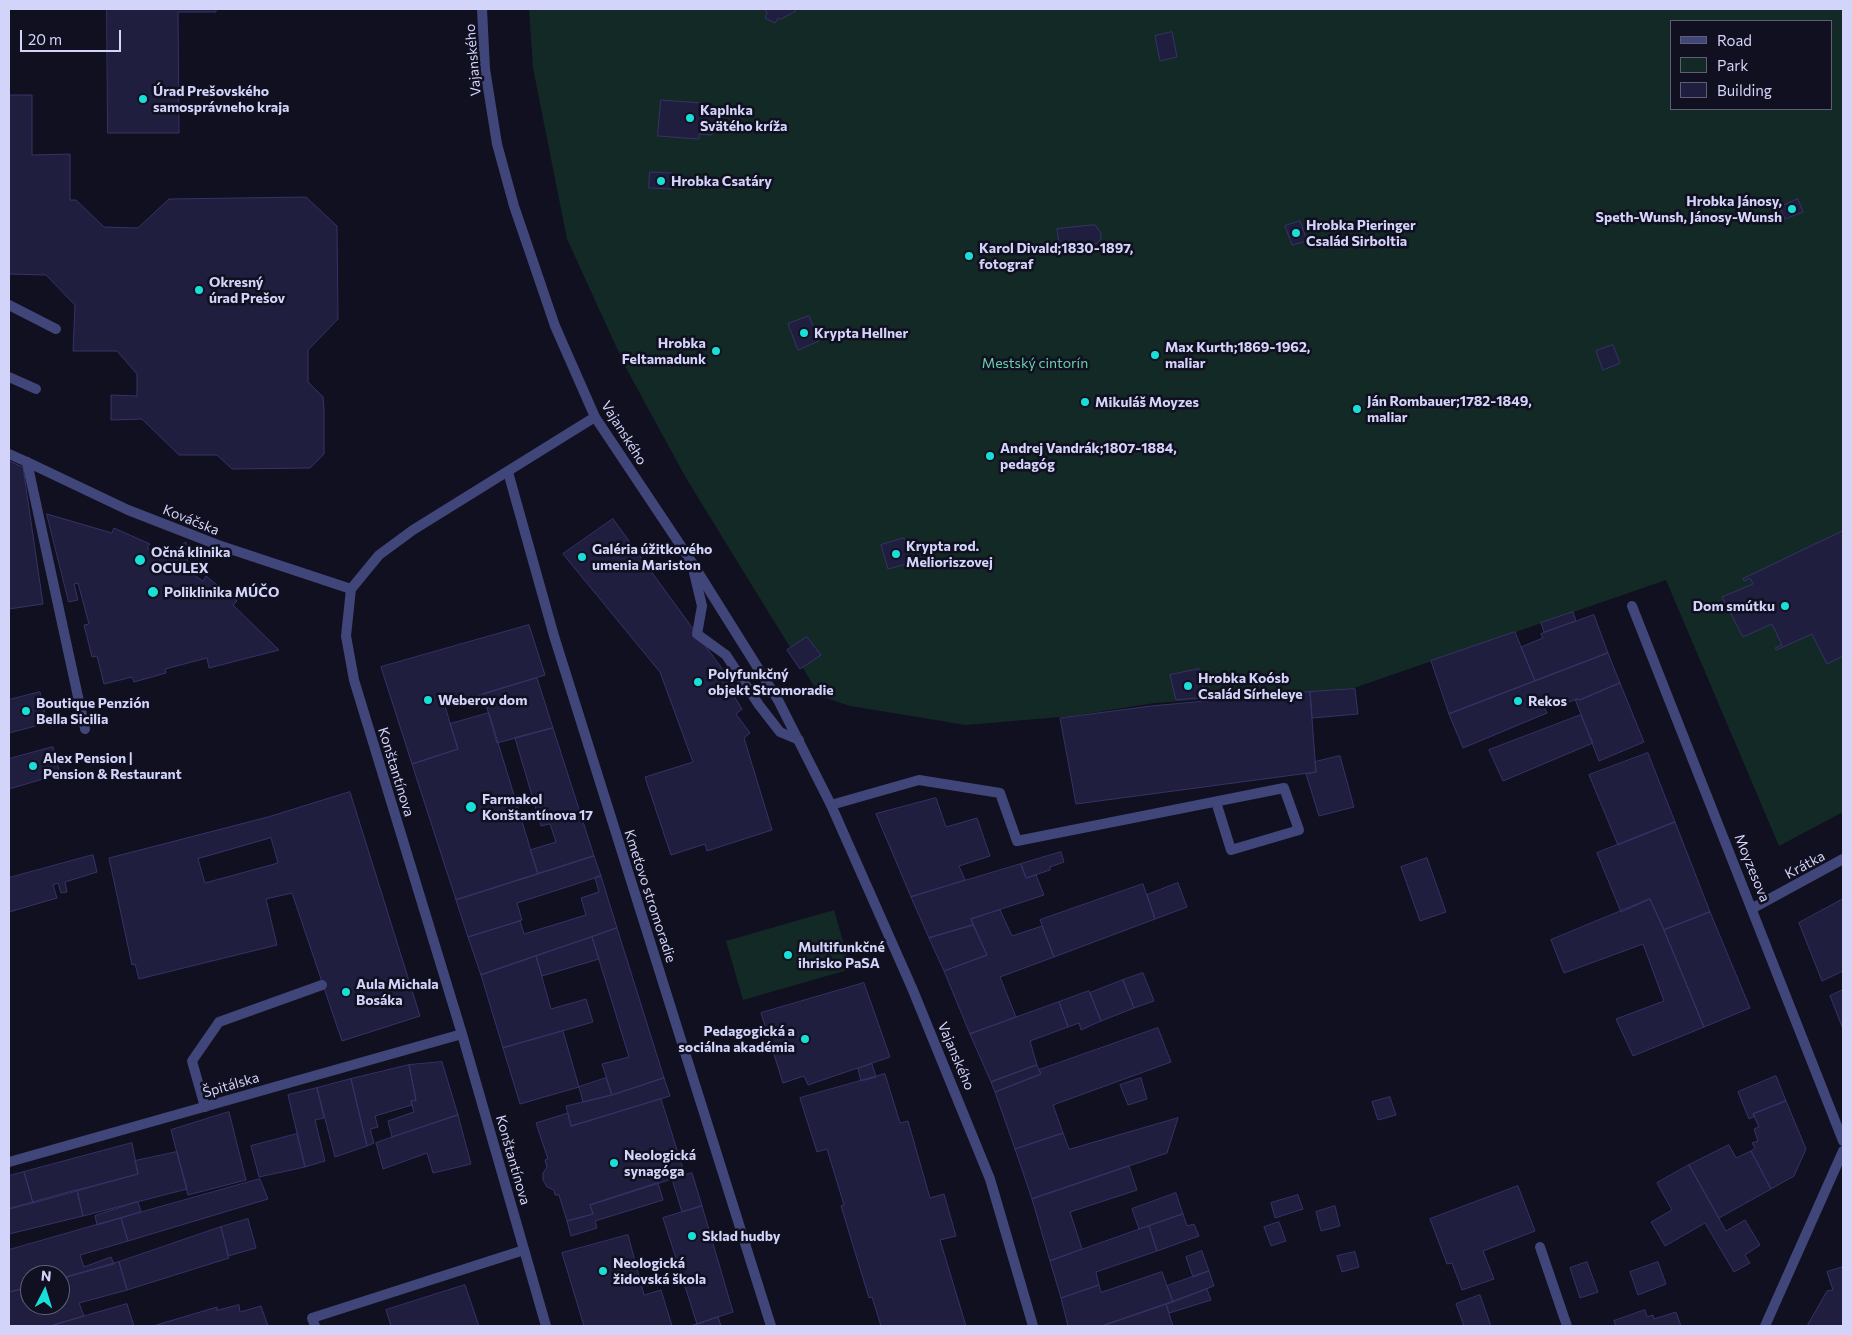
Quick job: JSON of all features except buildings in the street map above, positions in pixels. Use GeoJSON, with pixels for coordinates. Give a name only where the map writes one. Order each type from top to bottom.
{"type":"FeatureCollection","features":[{"type":"Feature","properties":{"kind":"street","name":"Vajanského"},"geometry":{"type":"LineString","coordinates":[[482,9],[485,69],[497,144],[512,197],[555,326],[596,417],[691,560],[778,700],[831,805],[912,988],[990,1179],[1033,1326]]}},
{"type":"Feature","properties":{"kind":"street"},"geometry":{"type":"LineString","coordinates":[[9,305],[56,329]]}},
{"type":"Feature","properties":{"kind":"street"},"geometry":{"type":"LineString","coordinates":[[9,377],[36,389]]}},
{"type":"Feature","properties":{"kind":"street"},"geometry":{"type":"LineString","coordinates":[[351,589],[379,555],[413,530],[596,417]]}},
{"type":"Feature","properties":{"kind":"street","name":"Kováčska"},"geometry":{"type":"LineString","coordinates":[[9,454],[128,510],[209,542],[351,589]]}},
{"type":"Feature","properties":{"kind":"street"},"geometry":{"type":"LineString","coordinates":[[27,462],[86,729]]}},
{"type":"Feature","properties":{"kind":"street","name":"Kmeťovo stromoradie"},"geometry":{"type":"LineString","coordinates":[[508,472],[554,636],[772,1326]]}},
{"type":"Feature","properties":{"kind":"street"},"geometry":{"type":"LineString","coordinates":[[691,560],[702,606],[697,634],[726,654],[759,706],[776,728],[780,732],[799,740]]}},
{"type":"Feature","properties":{"kind":"street","name":"Konštantínova"},"geometry":{"type":"LineString","coordinates":[[351,589],[346,636],[354,680],[462,1034],[546,1326]]}},
{"type":"Feature","properties":{"kind":"street","name":"Moyzesova"},"geometry":{"type":"LineString","coordinates":[[1632,606],[1753,908],[1843,1141]]}},
{"type":"Feature","properties":{"kind":"street"},"geometry":{"type":"LineString","coordinates":[[831,805],[919,780],[1000,793],[1016,842],[1284,788],[1299,830],[1231,850],[1216,802]]}},
{"type":"Feature","properties":{"kind":"street","name":"Krátka"},"geometry":{"type":"LineString","coordinates":[[1753,908],[1843,859]]}},
{"type":"Feature","properties":{"kind":"street"},"geometry":{"type":"LineString","coordinates":[[205,1106],[192,1061],[219,1022],[322,985]]}},
{"type":"Feature","properties":{"kind":"street","name":"Špitálska"},"geometry":{"type":"LineString","coordinates":[[9,1162],[462,1034]]}},
{"type":"Feature","properties":{"kind":"street"},"geometry":{"type":"LineString","coordinates":[[1765,1326],[1843,1151]]}},
{"type":"Feature","properties":{"kind":"street"},"geometry":{"type":"LineString","coordinates":[[1540,1247],[1567,1326]]}},
{"type":"Feature","properties":{"kind":"street"},"geometry":{"type":"LineString","coordinates":[[315,1326],[312,1318],[524,1250]]}},
{"type":"Feature","properties":{"kind":"green space","name":"Mestský cintorín"},"geometry":{"type":"Polygon","coordinates":[[[529,9],[1843,9],[1843,812],[1779,846],[1666,580],[1351,689],[1155,703],[1072,716],[966,725],[850,706],[820,696],[686,478],[626,368],[567,239],[533,68],[529,9]]]}},
{"type":"Feature","properties":{"kind":"green space","name":"Multifunkčné ihrisko PaSA"},"geometry":{"type":"Polygon","coordinates":[[[834,910],[851,969],[743,1000],[726,941],[834,910]]]}},
{"type":"Feature","properties":{"kind":"place","name":"Úrad Prešovského samosprávneho kraja"},"geometry":{"type":"Point","coordinates":[143,99]}},
{"type":"Feature","properties":{"kind":"place","name":"Kaplnka Svätého kríža"},"geometry":{"type":"Point","coordinates":[690,118]}},
{"type":"Feature","properties":{"kind":"place","name":"Hrobka Csatáry"},"geometry":{"type":"Point","coordinates":[661,181]}},
{"type":"Feature","properties":{"kind":"place","name":"Hrobka Jánosy, Speth-Wunsh, Jánosy-Wunsh"},"geometry":{"type":"Point","coordinates":[1792,209]}},
{"type":"Feature","properties":{"kind":"place","name":"Hrobka Pieringer Család Sirboltia"},"geometry":{"type":"Point","coordinates":[1296,233]}},
{"type":"Feature","properties":{"kind":"place","name":"Karol Divald;1830-1897, fotograf"},"geometry":{"type":"Point","coordinates":[969,256]}},
{"type":"Feature","properties":{"kind":"place","name":"Okresný úrad Prešov"},"geometry":{"type":"Point","coordinates":[199,290]}},
{"type":"Feature","properties":{"kind":"place","name":"Krypta Hellner"},"geometry":{"type":"Point","coordinates":[804,333]}},
{"type":"Feature","properties":{"kind":"place","name":"Hrobka Feltamadunk"},"geometry":{"type":"Point","coordinates":[716,351]}},
{"type":"Feature","properties":{"kind":"place","name":"Max Kurth;1869-1962, maliar"},"geometry":{"type":"Point","coordinates":[1155,355]}},
{"type":"Feature","properties":{"kind":"place","name":"Mikuláš Moyzes"},"geometry":{"type":"Point","coordinates":[1085,402]}},
{"type":"Feature","properties":{"kind":"place","name":"Ján Rombauer;1782-1849, maliar"},"geometry":{"type":"Point","coordinates":[1357,409]}},
{"type":"Feature","properties":{"kind":"place","name":"Andrej Vandrák;1807-1884, pedagóg"},"geometry":{"type":"Point","coordinates":[990,456]}},
{"type":"Feature","properties":{"kind":"place","name":"Krypta rod. Melioriszovej"},"geometry":{"type":"Point","coordinates":[896,554]}},
{"type":"Feature","properties":{"kind":"place","name":"Galéria úžitkového umenia Mariston"},"geometry":{"type":"Point","coordinates":[582,557]}},
{"type":"Feature","properties":{"kind":"place","name":"Očná klinika OCULEX"},"geometry":{"type":"Point","coordinates":[140,560]}},
{"type":"Feature","properties":{"kind":"place","name":"Poliklinika MÚČO"},"geometry":{"type":"Point","coordinates":[153,592]}},
{"type":"Feature","properties":{"kind":"place","name":"Dom smútku"},"geometry":{"type":"Point","coordinates":[1785,606]}},
{"type":"Feature","properties":{"kind":"place","name":"Polyfunkčný objekt Stromoradie"},"geometry":{"type":"Point","coordinates":[698,682]}},
{"type":"Feature","properties":{"kind":"place","name":"Hrobka Koósb Család Sírheleye"},"geometry":{"type":"Point","coordinates":[1188,686]}},
{"type":"Feature","properties":{"kind":"place","name":"Weberov dom"},"geometry":{"type":"Point","coordinates":[428,700]}},
{"type":"Feature","properties":{"kind":"place","name":"Rekos"},"geometry":{"type":"Point","coordinates":[1518,701]}},
{"type":"Feature","properties":{"kind":"place","name":"Boutique Penzión Bella Sicilia"},"geometry":{"type":"Point","coordinates":[26,711]}},
{"type":"Feature","properties":{"kind":"place","name":"Alex Pension | Pension & Restaurant"},"geometry":{"type":"Point","coordinates":[33,766]}},
{"type":"Feature","properties":{"kind":"place","name":"Farmakol Konštantínova 17"},"geometry":{"type":"Point","coordinates":[471,807]}},
{"type":"Feature","properties":{"kind":"place","name":"Multifunkčné ihrisko PaSA"},"geometry":{"type":"Point","coordinates":[788,955]}},
{"type":"Feature","properties":{"kind":"place","name":"Aula Michala Bosáka"},"geometry":{"type":"Point","coordinates":[346,992]}},
{"type":"Feature","properties":{"kind":"place","name":"Pedagogická a sociálna akadémia"},"geometry":{"type":"Point","coordinates":[805,1039]}},
{"type":"Feature","properties":{"kind":"place","name":"Neologická synagóga"},"geometry":{"type":"Point","coordinates":[614,1163]}},
{"type":"Feature","properties":{"kind":"place","name":"Sklad hudby"},"geometry":{"type":"Point","coordinates":[692,1236]}},
{"type":"Feature","properties":{"kind":"place","name":"Neologická židovská škola"},"geometry":{"type":"Point","coordinates":[603,1271]}}]}
